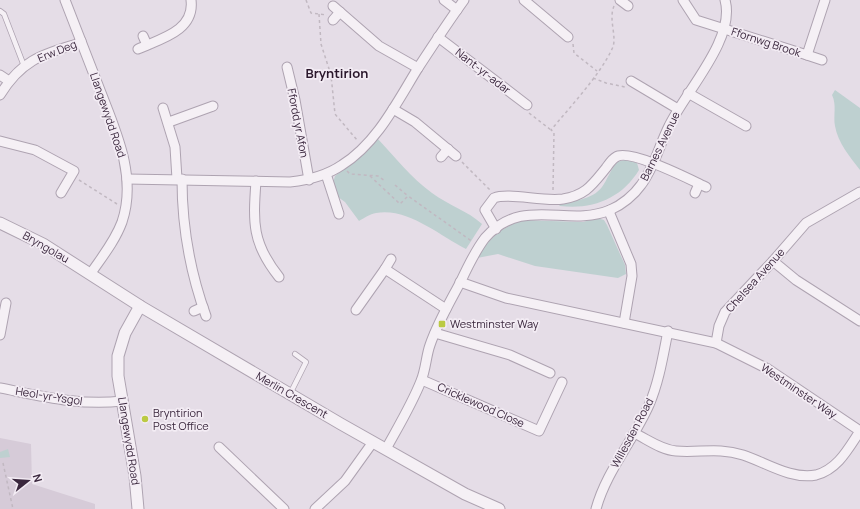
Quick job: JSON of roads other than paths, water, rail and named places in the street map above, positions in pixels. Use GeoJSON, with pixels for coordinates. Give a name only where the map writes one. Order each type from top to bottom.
{"type":"FeatureCollection","features":[{"type":"Feature","properties":{"kind":"street","name":"Llangewydd Road"},"geometry":{"type":"LineString","coordinates":[[65,0],[119,140],[127,179],[125,209],[117,232],[91,273]]}},
{"type":"Feature","properties":{"kind":"street"},"geometry":{"type":"LineString","coordinates":[[143,36],[142,47],[179,30],[189,18],[191,0]]}},
{"type":"Feature","properties":{"kind":"street"},"geometry":{"type":"LineString","coordinates":[[444,0],[457,10]]}},
{"type":"Feature","properties":{"kind":"street"},"geometry":{"type":"LineString","coordinates":[[127,179],[290,182],[309,180],[326,174],[342,165],[363,147],[393,109],[438,37],[464,0]]}},
{"type":"Feature","properties":{"kind":"street"},"geometry":{"type":"LineString","coordinates":[[524,0],[568,37]]}},
{"type":"Feature","properties":{"kind":"street","name":"Ffornwg Brook"},"geometry":{"type":"LineString","coordinates":[[683,0],[696,20],[822,60]]}},
{"type":"Feature","properties":{"kind":"street","name":"Barnes Avenue"},"geometry":{"type":"LineString","coordinates":[[386,449],[422,380],[430,344],[446,309],[480,246],[496,229],[509,221],[533,214],[586,215],[610,210],[632,195],[641,185],[653,164],[678,109],[715,49],[727,17],[724,0]]}},
{"type":"Feature","properties":{"kind":"street","name":"Ffornwg Brook"},"geometry":{"type":"LineString","coordinates":[[807,55],[825,0]]}},
{"type":"Feature","properties":{"kind":"street"},"geometry":{"type":"LineString","coordinates":[[617,3],[628,6]]}},
{"type":"Feature","properties":{"kind":"street"},"geometry":{"type":"LineString","coordinates":[[336,13],[379,46],[418,68]]}},
{"type":"Feature","properties":{"kind":"street","name":"Nant-yr-adar"},"geometry":{"type":"LineString","coordinates":[[438,37],[527,105]]}},
{"type":"Feature","properties":{"kind":"street","name":"Erw Deg"},"geometry":{"type":"LineString","coordinates":[[0,95],[9,81],[24,66],[41,56],[77,44],[81,41]]}},
{"type":"Feature","properties":{"kind":"street","name":"Ffordd yr Afon"},"geometry":{"type":"LineString","coordinates":[[287,67],[295,100],[309,180]]}},
{"type":"Feature","properties":{"kind":"street"},"geometry":{"type":"LineString","coordinates":[[0,75],[9,81]]}},
{"type":"Feature","properties":{"kind":"street"},"geometry":{"type":"LineString","coordinates":[[635,85],[678,109]]}},
{"type":"Feature","properties":{"kind":"street"},"geometry":{"type":"LineString","coordinates":[[688,93],[746,126]]}},
{"type":"Feature","properties":{"kind":"street"},"geometry":{"type":"LineString","coordinates":[[163,108],[169,122],[175,147],[189,258],[205,312],[194,311]]}},
{"type":"Feature","properties":{"kind":"street"},"geometry":{"type":"LineString","coordinates":[[393,109],[415,122],[456,156]]}},
{"type":"Feature","properties":{"kind":"street"},"geometry":{"type":"LineString","coordinates":[[169,122],[209,110]]}},
{"type":"Feature","properties":{"kind":"street"},"geometry":{"type":"LineString","coordinates":[[0,141],[36,150],[74,171],[61,193]]}},
{"type":"Feature","properties":{"kind":"street"},"geometry":{"type":"LineString","coordinates":[[440,157],[448,149]]}},
{"type":"Feature","properties":{"kind":"street"},"geometry":{"type":"LineString","coordinates":[[496,229],[485,210],[494,198],[501,196],[553,200],[575,196],[586,191],[596,182],[616,156],[622,154],[653,164],[658,164],[703,185],[695,193]]}},
{"type":"Feature","properties":{"kind":"street"},"geometry":{"type":"LineString","coordinates":[[326,174],[340,214]]}},
{"type":"Feature","properties":{"kind":"street"},"geometry":{"type":"LineString","coordinates":[[256,181],[255,229],[258,245],[277,270]]}},
{"type":"Feature","properties":{"kind":"street","name":"Chelsea Avenue"},"geometry":{"type":"LineString","coordinates":[[716,343],[719,326],[725,312],[806,223],[860,192]]}},
{"type":"Feature","properties":{"kind":"street"},"geometry":{"type":"LineString","coordinates":[[610,210],[610,214],[631,264],[632,276],[624,323]]}},
{"type":"Feature","properties":{"kind":"street","name":"Bryngolau"},"geometry":{"type":"LineString","coordinates":[[0,223],[44,244],[91,273]]}},
{"type":"Feature","properties":{"kind":"street"},"geometry":{"type":"LineString","coordinates":[[356,310],[391,259]]}},
{"type":"Feature","properties":{"kind":"street"},"geometry":{"type":"LineString","coordinates":[[773,261],[796,280],[860,321]]}},
{"type":"Feature","properties":{"kind":"street"},"geometry":{"type":"LineString","coordinates":[[384,269],[446,309]]}},
{"type":"Feature","properties":{"kind":"street","name":"Merlin Crescent"},"geometry":{"type":"LineString","coordinates":[[91,273],[140,306],[290,394],[465,494],[498,509]]}},
{"type":"Feature","properties":{"kind":"street","name":"Westminster Way"},"geometry":{"type":"LineString","coordinates":[[460,282],[506,298],[668,331],[716,343],[768,369],[860,431]]}},
{"type":"Feature","properties":{"kind":"street"},"geometry":{"type":"LineString","coordinates":[[0,335],[6,303]]}},
{"type":"Feature","properties":{"kind":"street","name":"Llangewydd Road"},"geometry":{"type":"LineString","coordinates":[[138,509],[135,476],[118,376],[119,347],[140,306]]}},
{"type":"Feature","properties":{"kind":"street","name":"Willesden Road"},"geometry":{"type":"LineString","coordinates":[[596,509],[601,493],[649,405],[657,381],[668,331]]}},
{"type":"Feature","properties":{"kind":"street"},"geometry":{"type":"LineString","coordinates":[[435,333],[510,355],[550,373]]}},
{"type":"Feature","properties":{"kind":"street","name":"Cricklewood Close"},"geometry":{"type":"LineString","coordinates":[[422,380],[538,435],[562,382]]}},
{"type":"Feature","properties":{"kind":"street","name":"Heol-yr-Ysgol"},"geometry":{"type":"LineString","coordinates":[[0,388],[74,402],[93,403],[122,401]]}},
{"type":"Feature","properties":{"kind":"street"},"geometry":{"type":"LineString","coordinates":[[634,433],[665,449],[675,451],[711,450],[730,452],[760,460],[790,473],[805,476],[822,472],[842,459],[860,431]]}},
{"type":"Feature","properties":{"kind":"street"},"geometry":{"type":"LineString","coordinates":[[315,509],[345,481],[373,442]]}},
{"type":"Feature","properties":{"kind":"street"},"geometry":{"type":"LineString","coordinates":[[219,447],[284,509]]}},
{"type":"Feature","properties":{"kind":"lane"},"geometry":{"type":"LineString","coordinates":[[0,11],[4,14],[24,66]]}},
{"type":"Feature","properties":{"kind":"lane"},"geometry":{"type":"LineString","coordinates":[[290,394],[306,362],[295,354]]}},
{"type":"Feature","properties":{"kind":"place","name":"Westminster Way"},"geometry":{"type":"Point","coordinates":[442,324]}},
{"type":"Feature","properties":{"kind":"place","name":"Bryntirion Post Office"},"geometry":{"type":"Point","coordinates":[145,419]}},
{"type":"Feature","properties":{"kind":"district","name":"Bryntirion"},"geometry":{"type":"Point","coordinates":[337,73]}}]}
